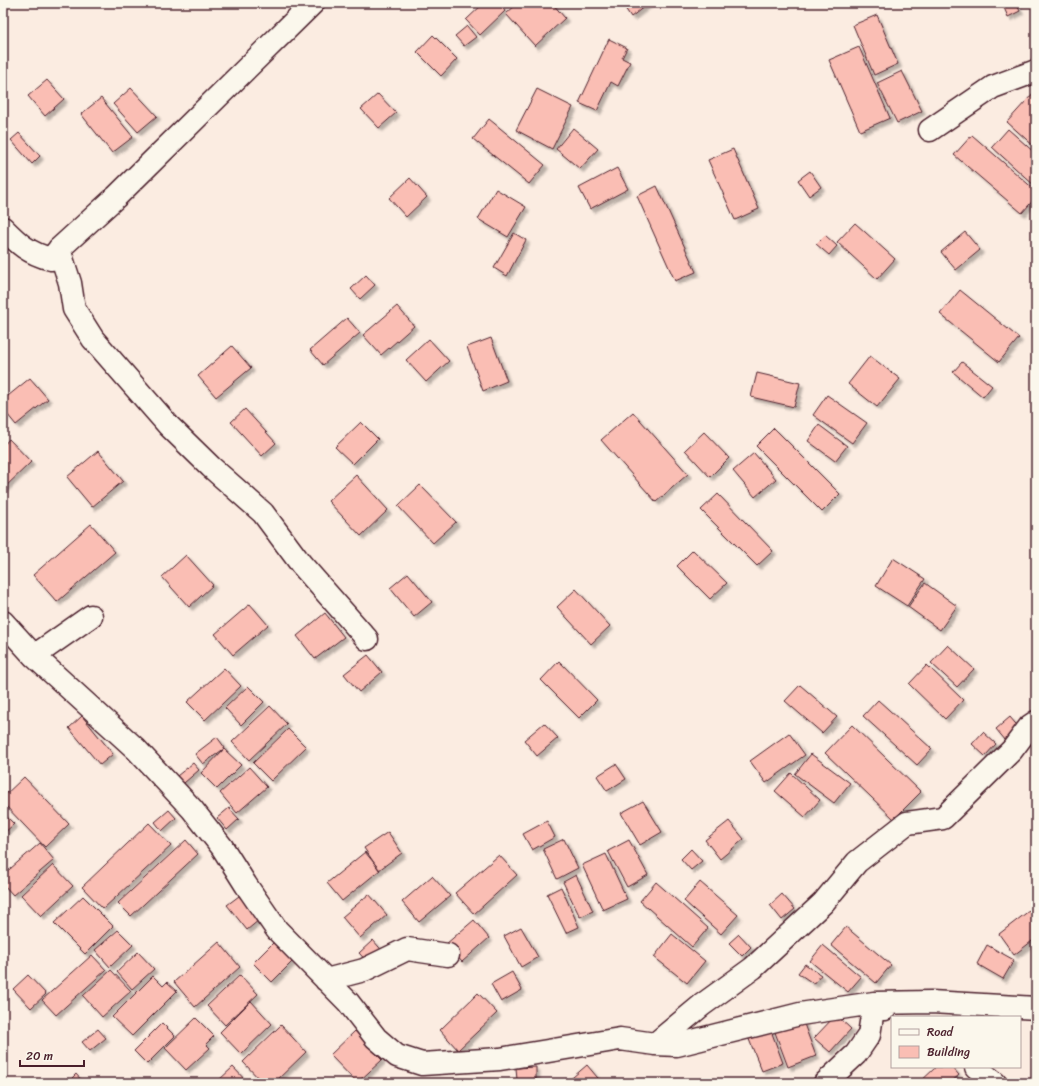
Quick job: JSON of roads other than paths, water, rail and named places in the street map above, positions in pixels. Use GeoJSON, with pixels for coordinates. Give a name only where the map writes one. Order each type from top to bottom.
{"type":"FeatureCollection","features":[{"type":"Feature","properties":{"kind":"street"},"geometry":{"type":"LineString","coordinates":[[3,228],[21,246],[34,254],[51,259],[59,249],[116,197],[313,3]]}},
{"type":"Feature","properties":{"kind":"street"},"geometry":{"type":"LineString","coordinates":[[930,130],[993,87],[1036,70]]}},
{"type":"Feature","properties":{"kind":"street"},"geometry":{"type":"LineString","coordinates":[[59,249],[70,282],[74,309],[93,339],[169,426],[211,467],[263,513],[301,564],[367,639]]}},
{"type":"Feature","properties":{"kind":"street"},"geometry":{"type":"LineString","coordinates":[[34,656],[91,616]]}},
{"type":"Feature","properties":{"kind":"street"},"geometry":{"type":"LineString","coordinates":[[3,622],[34,656],[136,749],[192,809],[222,847],[277,930],[348,1002],[376,1038],[397,1056],[422,1073],[620,1039],[654,1044],[677,1045],[800,1014],[874,1003],[931,1002],[1036,1008]]}},
{"type":"Feature","properties":{"kind":"street"},"geometry":{"type":"LineString","coordinates":[[654,1044],[702,1005],[753,968],[823,903],[857,862],[907,823],[942,818],[1002,760],[1030,726],[1036,722]]}},
{"type":"Feature","properties":{"kind":"street"},"geometry":{"type":"LineString","coordinates":[[326,980],[364,970],[407,949],[448,955]]}},
{"type":"Feature","properties":{"kind":"street"},"geometry":{"type":"LineString","coordinates":[[874,1003],[896,1016]]}},
{"type":"Feature","properties":{"kind":"street"},"geometry":{"type":"LineString","coordinates":[[825,1083],[856,1054],[869,1035],[874,1003]]}},
{"type":"Feature","properties":{"kind":"street"},"geometry":{"type":"LineString","coordinates":[[977,1068],[995,1083]]}}]}
